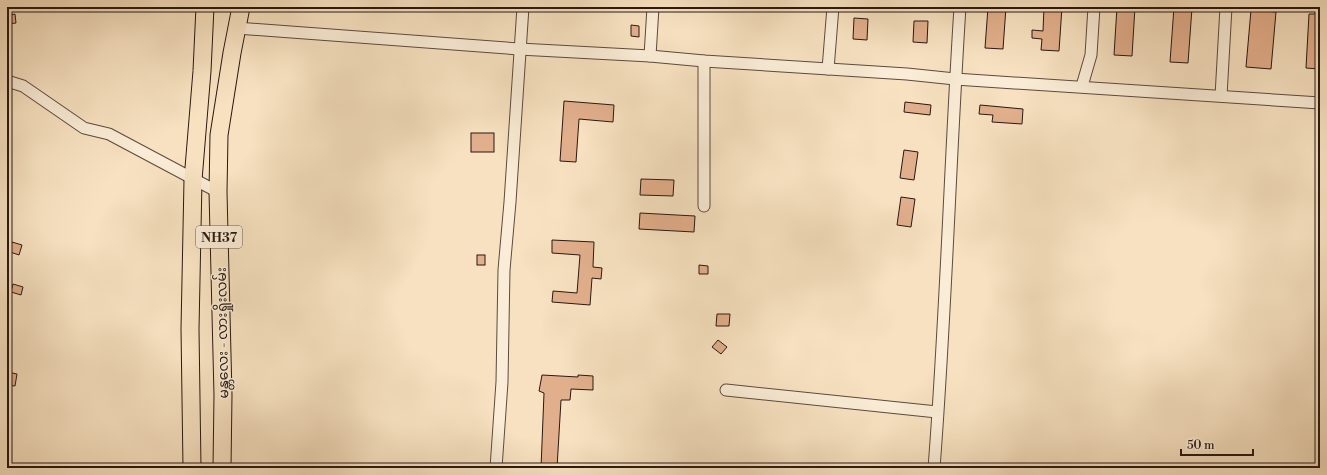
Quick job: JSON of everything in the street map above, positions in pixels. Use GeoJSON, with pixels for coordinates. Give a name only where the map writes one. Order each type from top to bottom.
{"type":"FeatureCollection","features":[{"type":"Feature","properties":{"kind":"highway","name":"NH37"},"geometry":{"type":"LineString","coordinates":[[192,468],[190,329],[193,180],[202,70],[205,7]]}},
{"type":"Feature","properties":{"kind":"highway","name":"မန္တလေး - လားရှိုးလမ်း"},"geometry":{"type":"LineString","coordinates":[[222,468],[223,395],[218,192],[219,135],[241,7]]}},
{"type":"Feature","properties":{"kind":"street"},"geometry":{"type":"LineString","coordinates":[[496,468],[502,382],[504,270],[523,7]]}},
{"type":"Feature","properties":{"kind":"street"},"geometry":{"type":"LineString","coordinates":[[650,56],[653,7]]}},
{"type":"Feature","properties":{"kind":"street"},"geometry":{"type":"LineString","coordinates":[[828,69],[833,7]]}},
{"type":"Feature","properties":{"kind":"street"},"geometry":{"type":"LineString","coordinates":[[931,467],[938,412],[960,7]]}},
{"type":"Feature","properties":{"kind":"street"},"geometry":{"type":"LineString","coordinates":[[1082,86],[1091,55],[1094,7]]}},
{"type":"Feature","properties":{"kind":"street"},"geometry":{"type":"LineString","coordinates":[[1220,96],[1226,7]]}},
{"type":"Feature","properties":{"kind":"street"},"geometry":{"type":"LineString","coordinates":[[237,28],[520,49],[650,56],[704,61],[1320,103]]}},
{"type":"Feature","properties":{"kind":"street"},"geometry":{"type":"LineString","coordinates":[[704,61],[704,206]]}},
{"type":"Feature","properties":{"kind":"street"},"geometry":{"type":"LineString","coordinates":[[7,81],[23,86],[84,128],[109,134],[218,192]]}},
{"type":"Feature","properties":{"kind":"street"},"geometry":{"type":"LineString","coordinates":[[726,390],[938,412]]}},
{"type":"Feature","properties":{"kind":"building"},"geometry":{"type":"Polygon","coordinates":[[[988,7],[1006,7],[1003,49],[985,48],[988,7]]]}},
{"type":"Feature","properties":{"kind":"building"},"geometry":{"type":"Polygon","coordinates":[[[1044,7],[1062,7],[1059,51],[1041,50],[1042,39],[1032,38],[1032,30],[1043,31],[1044,7]]]}},
{"type":"Feature","properties":{"kind":"building"},"geometry":{"type":"Polygon","coordinates":[[[1117,7],[1135,7],[1132,56],[1114,55],[1117,7]]]}},
{"type":"Feature","properties":{"kind":"building"},"geometry":{"type":"Polygon","coordinates":[[[1174,7],[1192,8],[1188,63],[1170,62],[1174,7]]]}},
{"type":"Feature","properties":{"kind":"building"},"geometry":{"type":"Polygon","coordinates":[[[1251,10],[1276,12],[1271,69],[1246,67],[1251,10]]]}},
{"type":"Feature","properties":{"kind":"building"},"geometry":{"type":"Polygon","coordinates":[[[15,14],[16,23],[7,24],[7,16],[15,14]]]}},
{"type":"Feature","properties":{"kind":"building"},"geometry":{"type":"Polygon","coordinates":[[[1309,14],[1320,14],[1319,69],[1306,68],[1309,14]]]}},
{"type":"Feature","properties":{"kind":"building"},"geometry":{"type":"Polygon","coordinates":[[[854,18],[868,19],[867,40],[853,39],[854,18]]]}},
{"type":"Feature","properties":{"kind":"building"},"geometry":{"type":"Polygon","coordinates":[[[914,21],[928,21],[927,43],[913,42],[914,21]]]}},
{"type":"Feature","properties":{"kind":"building"},"geometry":{"type":"Polygon","coordinates":[[[631,25],[639,26],[639,37],[631,36],[631,25]]]}},
{"type":"Feature","properties":{"kind":"building"},"geometry":{"type":"Polygon","coordinates":[[[564,101],[614,105],[613,122],[579,119],[576,162],[560,161],[564,101]]]}},
{"type":"Feature","properties":{"kind":"building"},"geometry":{"type":"Polygon","coordinates":[[[905,102],[931,105],[930,115],[904,112],[905,102]]]}},
{"type":"Feature","properties":{"kind":"building"},"geometry":{"type":"Polygon","coordinates":[[[980,105],[1023,109],[1022,124],[992,122],[993,115],[979,114],[980,105]]]}},
{"type":"Feature","properties":{"kind":"building"},"geometry":{"type":"Polygon","coordinates":[[[471,133],[494,133],[494,152],[471,152],[471,133]]]}},
{"type":"Feature","properties":{"kind":"building"},"geometry":{"type":"Polygon","coordinates":[[[904,150],[918,152],[914,180],[900,178],[904,150]]]}},
{"type":"Feature","properties":{"kind":"building"},"geometry":{"type":"Polygon","coordinates":[[[641,179],[674,180],[673,196],[640,195],[641,179]]]}},
{"type":"Feature","properties":{"kind":"building"},"geometry":{"type":"Polygon","coordinates":[[[901,197],[915,199],[911,227],[897,225],[901,197]]]}},
{"type":"Feature","properties":{"kind":"building"},"geometry":{"type":"Polygon","coordinates":[[[640,213],[695,216],[694,232],[639,229],[640,213]]]}},
{"type":"Feature","properties":{"kind":"building"},"geometry":{"type":"Polygon","coordinates":[[[552,240],[594,242],[593,267],[602,268],[601,279],[592,278],[590,305],[552,302],[553,291],[577,293],[580,255],[552,253],[552,240]]]}},
{"type":"Feature","properties":{"kind":"building"},"geometry":{"type":"Polygon","coordinates":[[[12,242],[22,245],[19,255],[10,252],[12,242]]]}},
{"type":"Feature","properties":{"kind":"building"},"geometry":{"type":"Polygon","coordinates":[[[477,255],[485,255],[485,265],[477,265],[477,255]]]}},
{"type":"Feature","properties":{"kind":"building"},"geometry":{"type":"Polygon","coordinates":[[[699,265],[708,266],[708,274],[699,274],[699,265]]]}},
{"type":"Feature","properties":{"kind":"building"},"geometry":{"type":"Polygon","coordinates":[[[13,284],[23,287],[21,295],[11,292],[13,284]]]}},
{"type":"Feature","properties":{"kind":"building"},"geometry":{"type":"Polygon","coordinates":[[[717,314],[730,314],[729,326],[716,326],[717,314]]]}},
{"type":"Feature","properties":{"kind":"building"},"geometry":{"type":"Polygon","coordinates":[[[718,340],[727,347],[721,354],[712,347],[718,340]]]}},
{"type":"Feature","properties":{"kind":"building"},"geometry":{"type":"Polygon","coordinates":[[[7,372],[17,374],[15,386],[7,385],[7,372]]]}},
{"type":"Feature","properties":{"kind":"building"},"geometry":{"type":"Polygon","coordinates":[[[542,375],[578,377],[578,375],[593,376],[593,390],[571,389],[570,400],[561,400],[557,468],[541,468],[544,393],[539,391],[542,375]]]}}]}
